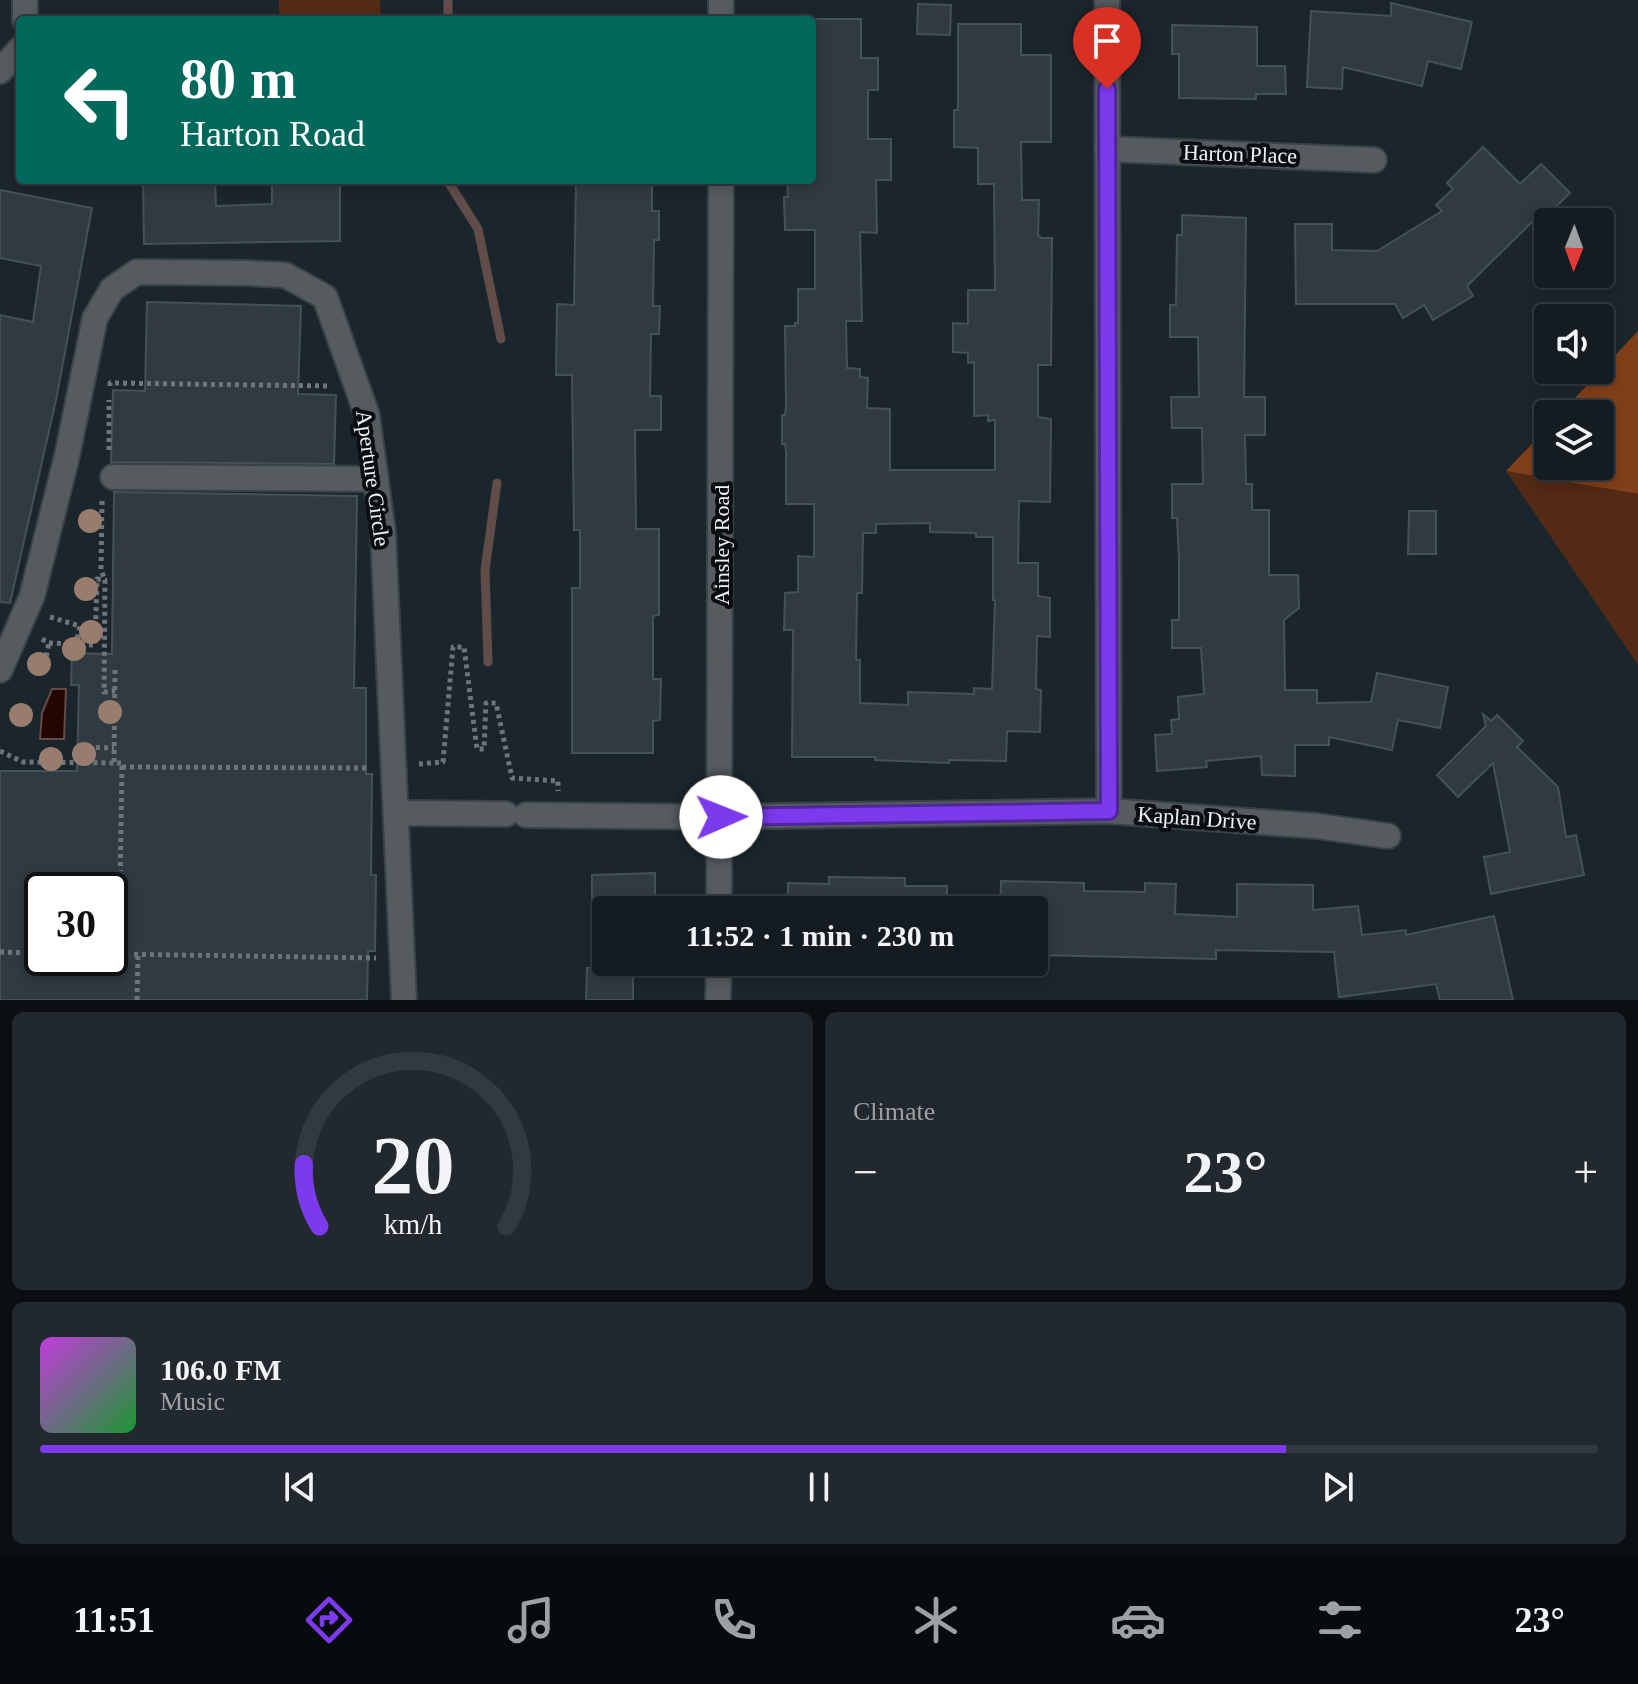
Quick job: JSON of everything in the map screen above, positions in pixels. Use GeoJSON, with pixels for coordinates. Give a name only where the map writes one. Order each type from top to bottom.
{"type":"FeatureCollection","features":[{"type":"Feature","properties":{"kind":"street"},"geometry":{"type":"LineString","coordinates":[[1107,0],[1109,811]]}},
{"type":"Feature","properties":{"kind":"street"},"geometry":{"type":"LineString","coordinates":[[0,71],[16,53]]}},
{"type":"Feature","properties":{"kind":"street","name":"Harton Place"},"geometry":{"type":"LineString","coordinates":[[1107,149],[1374,160]]}},
{"type":"Feature","properties":{"kind":"street","name":"Ainsley Road"},"geometry":{"type":"LineString","coordinates":[[719,896],[721,184]]}},
{"type":"Feature","properties":{"kind":"street","name":"Aperture Circle"},"geometry":{"type":"LineString","coordinates":[[1,665],[32,596],[67,456],[95,318],[112,289],[137,272],[285,275],[325,297],[367,415],[383,532],[382,766],[396,813],[404,1000]]}},
{"type":"Feature","properties":{"kind":"street"},"geometry":{"type":"LineString","coordinates":[[108,477],[376,479]]}},
{"type":"Feature","properties":{"kind":"street","name":"Kaplan Drive"},"geometry":{"type":"LineString","coordinates":[[396,813],[721,817],[1109,811],[1317,826],[1388,836]]}},
{"type":"Feature","properties":{"kind":"street"},"geometry":{"type":"LineString","coordinates":[[718,1000],[719,976]]}},
{"type":"Feature","properties":{"kind":"path"},"geometry":{"type":"LineString","coordinates":[[115,691],[104,692],[105,580],[101,570],[108,477],[110,383],[333,386]]}},
{"type":"Feature","properties":{"kind":"path"},"geometry":{"type":"LineString","coordinates":[[22,617],[49,643],[95,645],[97,579],[105,580]]}},
{"type":"Feature","properties":{"kind":"path"},"geometry":{"type":"LineString","coordinates":[[22,617],[80,626],[76,644]]}},
{"type":"Feature","properties":{"kind":"path"},"geometry":{"type":"LineString","coordinates":[[43,672],[49,643]]}},
{"type":"Feature","properties":{"kind":"path"},"geometry":{"type":"LineString","coordinates":[[122,767],[382,766],[443,762],[453,647],[464,647],[477,749],[484,749],[486,703],[496,703],[512,778],[558,781],[559,815]]}},
{"type":"Feature","properties":{"kind":"path"},"geometry":{"type":"LineString","coordinates":[[114,763],[115,670]]}},
{"type":"Feature","properties":{"kind":"path"},"geometry":{"type":"LineString","coordinates":[[80,747],[114,748]]}},
{"type":"Feature","properties":{"kind":"path"},"geometry":{"type":"LineString","coordinates":[[0,751],[23,762],[122,763],[120,872]]}},
{"type":"Feature","properties":{"kind":"path"},"geometry":{"type":"LineString","coordinates":[[0,952],[24,953]]}},
{"type":"Feature","properties":{"kind":"path"},"geometry":{"type":"LineString","coordinates":[[128,954],[389,958]]}},
{"type":"Feature","properties":{"kind":"path"},"geometry":{"type":"LineString","coordinates":[[137,1000],[138,954]]}},
{"type":"Feature","properties":{"kind":"shaded area"},"geometry":{"type":"Polygon","coordinates":[[[279,0],[380,0],[381,16],[279,16],[279,0]]]}},
{"type":"Feature","properties":{"kind":"shaded area"},"geometry":{"type":"Polygon","coordinates":[[[1638,331],[1638,494],[1558,480],[1614,480],[1614,400],[1573,400],[1588,384],[1614,384],[1614,357],[1638,331]]]}},
{"type":"Feature","properties":{"kind":"shaded area"},"geometry":{"type":"Polygon","coordinates":[[[1534,442],[1534,476],[1506,471],[1534,442]]]}},
{"type":"Feature","properties":{"kind":"shaded area"},"geometry":{"type":"Polygon","coordinates":[[[1506,471],[1534,476],[1534,480],[1558,480],[1638,494],[1638,665],[1506,471]]]}},
{"type":"Feature","properties":{"kind":"shaded area"},"geometry":{"type":"Polygon","coordinates":[[[52,689],[66,689],[64,739],[40,739],[42,713],[52,689]]]}},
{"type":"Feature","properties":{"kind":"building"},"geometry":{"type":"Polygon","coordinates":[[[1391,3],[1472,22],[1461,69],[1428,61],[1422,86],[1343,67],[1342,89],[1307,87],[1311,11],[1391,16],[1391,3]]]}},
{"type":"Feature","properties":{"kind":"building"},"geometry":{"type":"Polygon","coordinates":[[[918,4],[951,5],[950,35],[917,34],[918,4]]]}},
{"type":"Feature","properties":{"kind":"building"},"geometry":{"type":"Polygon","coordinates":[[[816,19],[861,19],[861,58],[878,58],[878,90],[868,90],[868,139],[891,139],[891,180],[876,180],[877,233],[860,232],[862,321],[846,321],[847,368],[860,369],[860,377],[868,378],[867,408],[890,409],[890,470],[995,470],[995,420],[988,421],[988,415],[974,416],[974,362],[968,363],[968,353],[953,352],[953,323],[968,324],[968,290],[995,290],[994,184],[978,184],[978,148],[954,147],[954,110],[958,110],[958,24],[1021,24],[1021,55],[1051,55],[1051,142],[1021,142],[1022,200],[1039,200],[1038,235],[1052,238],[1051,365],[1038,365],[1038,417],[1051,419],[1050,502],[1019,501],[1018,563],[1038,563],[1038,596],[1050,598],[1050,637],[1037,636],[1036,689],[1041,690],[1040,732],[1007,731],[1006,761],[949,760],[949,763],[875,760],[875,757],[792,757],[793,630],[784,630],[785,593],[798,592],[798,556],[814,557],[814,504],[786,504],[786,452],[785,444],[782,444],[782,415],[785,415],[786,406],[785,326],[798,323],[798,289],[815,289],[815,230],[785,230],[784,197],[788,197],[787,184],[816,184],[816,19]],[[930,523],[876,524],[876,533],[863,533],[862,593],[857,593],[856,660],[860,660],[860,703],[908,705],[908,692],[974,694],[974,688],[992,689],[995,600],[993,537],[976,537],[976,533],[930,532],[930,523]]]}},
{"type":"Feature","properties":{"kind":"building"},"geometry":{"type":"Polygon","coordinates":[[[1172,25],[1257,27],[1257,66],[1285,66],[1286,94],[1256,94],[1256,99],[1179,98],[1179,54],[1172,54],[1172,25]]]}},
{"type":"Feature","properties":{"kind":"building"},"geometry":{"type":"Polygon","coordinates":[[[1483,147],[1520,184],[1541,164],[1570,193],[1554,208],[1534,208],[1534,220],[1467,286],[1473,296],[1433,320],[1424,305],[1403,318],[1395,304],[1296,304],[1295,224],[1332,224],[1332,250],[1377,251],[1442,211],[1436,205],[1453,189],[1447,183],[1483,147]]]}},
{"type":"Feature","properties":{"kind":"building"},"geometry":{"type":"Polygon","coordinates":[[[143,184],[215,184],[216,206],[272,204],[272,184],[340,184],[340,241],[144,244],[143,184]]]}},
{"type":"Feature","properties":{"kind":"building"},"geometry":{"type":"Polygon","coordinates":[[[576,184],[652,184],[652,211],[659,211],[659,240],[654,240],[653,306],[660,306],[659,334],[651,334],[650,396],[661,396],[661,430],[635,430],[636,529],[659,529],[659,615],[653,616],[653,679],[661,679],[660,720],[653,721],[653,753],[572,753],[572,588],[580,588],[580,530],[574,530],[572,375],[556,375],[557,304],[574,305],[576,184]]]}},
{"type":"Feature","properties":{"kind":"building"},"geometry":{"type":"Polygon","coordinates":[[[0,190],[92,208],[56,400],[10,603],[0,602],[0,315],[33,322],[41,266],[0,258],[0,190]]]}},
{"type":"Feature","properties":{"kind":"building"},"geometry":{"type":"Polygon","coordinates":[[[1182,215],[1246,218],[1244,397],[1265,397],[1265,435],[1245,435],[1246,484],[1252,484],[1252,510],[1269,510],[1269,575],[1298,575],[1299,608],[1284,620],[1285,690],[1317,690],[1317,703],[1371,702],[1377,673],[1448,687],[1440,728],[1398,720],[1392,750],[1329,737],[1329,745],[1295,745],[1295,776],[1262,775],[1261,756],[1206,761],[1207,767],[1157,771],[1155,735],[1172,734],[1171,720],[1179,719],[1178,697],[1204,694],[1201,648],[1172,648],[1172,620],[1179,620],[1179,560],[1177,518],[1172,518],[1172,484],[1203,484],[1202,428],[1172,428],[1171,397],[1199,397],[1198,337],[1170,337],[1170,305],[1176,305],[1177,235],[1182,235],[1182,215]]]}},
{"type":"Feature","properties":{"kind":"building"},"geometry":{"type":"Polygon","coordinates":[[[147,302],[301,306],[298,394],[336,395],[334,464],[111,462],[113,390],[145,391],[147,302]]]}},
{"type":"Feature","properties":{"kind":"building"},"geometry":{"type":"Polygon","coordinates":[[[114,492],[357,496],[354,688],[366,688],[366,774],[372,774],[371,875],[376,875],[375,951],[368,951],[367,1000],[0,1000],[0,771],[77,771],[79,685],[71,685],[72,653],[112,654],[114,492]]]}},
{"type":"Feature","properties":{"kind":"building"},"geometry":{"type":"Polygon","coordinates":[[[1409,511],[1436,511],[1436,554],[1408,554],[1409,511]]]}},
{"type":"Feature","properties":{"kind":"building"},"geometry":{"type":"Polygon","coordinates":[[[1483,714],[1491,721],[1497,715],[1523,741],[1517,747],[1558,787],[1566,837],[1576,835],[1584,875],[1491,894],[1484,857],[1510,852],[1493,763],[1458,797],[1437,775],[1486,726],[1483,714]]]}},
{"type":"Feature","properties":{"kind":"building"},"geometry":{"type":"Polygon","coordinates":[[[655,873],[655,896],[592,896],[592,875],[655,873]]]}},
{"type":"Feature","properties":{"kind":"building"},"geometry":{"type":"Polygon","coordinates":[[[829,877],[905,878],[905,886],[947,886],[947,896],[788,896],[788,883],[829,884],[829,877]]]}},
{"type":"Feature","properties":{"kind":"building"},"geometry":{"type":"Polygon","coordinates":[[[1001,881],[1084,883],[1084,891],[1145,892],[1145,883],[1176,884],[1175,914],[1237,917],[1237,884],[1313,885],[1313,910],[1358,906],[1362,935],[1406,930],[1406,935],[1494,916],[1513,1000],[1440,1000],[1436,984],[1339,997],[1334,952],[1216,950],[1216,959],[1048,955],[1048,896],[1000,896],[1001,881]]]}},
{"type":"Feature","properties":{"kind":"building"},"geometry":{"type":"Polygon","coordinates":[[[587,968],[592,968],[592,976],[633,976],[633,1000],[586,1000],[587,968]]]}},
{"type":"Feature","properties":{"kind":"waterway"},"geometry":{"type":"LineString","coordinates":[[448,0],[448,16]]}},
{"type":"Feature","properties":{"kind":"waterway"},"geometry":{"type":"LineString","coordinates":[[450,184],[478,229],[501,339]]}},
{"type":"Feature","properties":{"kind":"waterway"},"geometry":{"type":"LineString","coordinates":[[488,662],[485,570],[497,483]]}},
{"type":"Feature","properties":{"kind":"route"},"geometry":{"type":"LineString","coordinates":[[721,817],[1109,811],[1107,89]]}}]}
